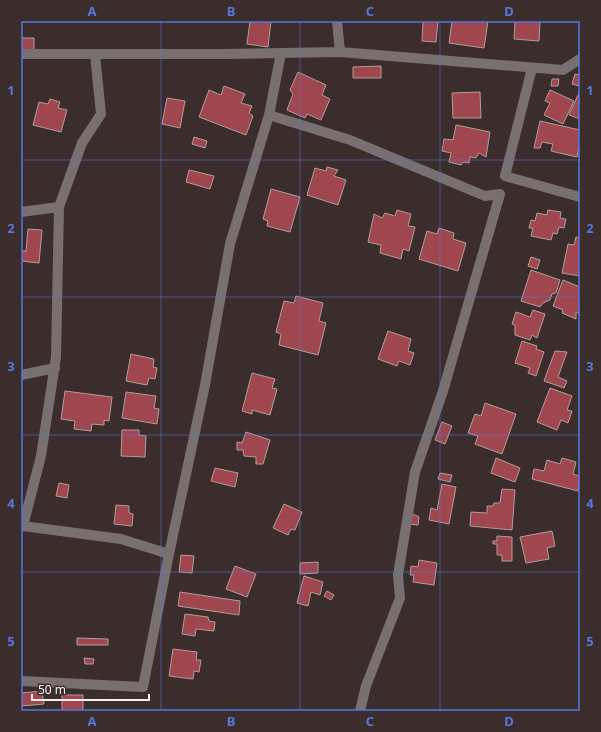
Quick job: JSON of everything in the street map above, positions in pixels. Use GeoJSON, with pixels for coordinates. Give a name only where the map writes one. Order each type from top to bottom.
{"type":"FeatureCollection","features":[{"type":"Feature","properties":{"kind":"street"},"geometry":{"type":"LineString","coordinates":[[337,21],[340,52]]}},
{"type":"Feature","properties":{"kind":"street"},"geometry":{"type":"LineString","coordinates":[[21,54],[340,52],[564,70],[580,59]]}},
{"type":"Feature","properties":{"kind":"street"},"geometry":{"type":"LineString","coordinates":[[21,681],[143,687],[204,385],[230,244],[269,115],[281,53]]}},
{"type":"Feature","properties":{"kind":"street"},"geometry":{"type":"LineString","coordinates":[[95,54],[101,114],[82,143],[59,207],[55,368],[41,456],[22,526],[121,539],[169,554]]}},
{"type":"Feature","properties":{"kind":"street"},"geometry":{"type":"LineString","coordinates":[[360,711],[366,686],[400,598],[398,575],[415,472],[443,391],[505,176],[532,68]]}},
{"type":"Feature","properties":{"kind":"street"},"geometry":{"type":"LineString","coordinates":[[269,115],[350,140],[485,196],[500,194]]}},
{"type":"Feature","properties":{"kind":"street"},"geometry":{"type":"LineString","coordinates":[[505,176],[580,197]]}},
{"type":"Feature","properties":{"kind":"street"},"geometry":{"type":"LineString","coordinates":[[21,212],[59,207]]}},
{"type":"Feature","properties":{"kind":"street"},"geometry":{"type":"LineString","coordinates":[[21,375],[55,368]]}},
{"type":"Feature","properties":{"kind":"building"},"geometry":{"type":"Polygon","coordinates":[[[250,21],[271,21],[268,47],[247,44],[250,21]]]}},
{"type":"Feature","properties":{"kind":"building"},"geometry":{"type":"Polygon","coordinates":[[[423,21],[438,21],[436,42],[422,41],[423,21]]]}},
{"type":"Feature","properties":{"kind":"building"},"geometry":{"type":"Polygon","coordinates":[[[452,21],[488,21],[484,48],[449,43],[452,21]]]}},
{"type":"Feature","properties":{"kind":"building"},"geometry":{"type":"Polygon","coordinates":[[[515,21],[540,21],[539,41],[514,39],[515,21]]]}},
{"type":"Feature","properties":{"kind":"building"},"geometry":{"type":"Polygon","coordinates":[[[21,38],[34,38],[34,50],[21,50],[21,38]]]}},
{"type":"Feature","properties":{"kind":"building"},"geometry":{"type":"Polygon","coordinates":[[[381,66],[381,78],[353,78],[353,67],[381,66]]]}},
{"type":"Feature","properties":{"kind":"building"},"geometry":{"type":"Polygon","coordinates":[[[298,72],[326,85],[322,95],[330,99],[321,120],[307,114],[305,118],[287,110],[293,94],[290,90],[298,72]]]}},
{"type":"Feature","properties":{"kind":"building"},"geometry":{"type":"Polygon","coordinates":[[[575,74],[580,75],[579,86],[572,84],[575,74]]]}},
{"type":"Feature","properties":{"kind":"building"},"geometry":{"type":"Polygon","coordinates":[[[552,79],[559,79],[558,86],[551,86],[552,79]]]}},
{"type":"Feature","properties":{"kind":"building"},"geometry":{"type":"Polygon","coordinates":[[[224,86],[245,94],[241,103],[252,106],[249,113],[253,116],[246,135],[199,117],[209,90],[221,95],[224,86]]]}},
{"type":"Feature","properties":{"kind":"building"},"geometry":{"type":"Polygon","coordinates":[[[550,90],[574,101],[563,124],[544,115],[550,103],[545,101],[550,90]]]}},
{"type":"Feature","properties":{"kind":"building"},"geometry":{"type":"Polygon","coordinates":[[[480,92],[481,118],[453,118],[452,93],[480,92]]]}},
{"type":"Feature","properties":{"kind":"building"},"geometry":{"type":"Polygon","coordinates":[[[578,95],[580,96],[580,119],[569,115],[578,95]]]}},
{"type":"Feature","properties":{"kind":"building"},"geometry":{"type":"Polygon","coordinates":[[[167,98],[185,101],[180,128],[162,124],[167,98]]]}},
{"type":"Feature","properties":{"kind":"building"},"geometry":{"type":"Polygon","coordinates":[[[50,99],[60,102],[58,108],[67,110],[61,132],[33,125],[39,102],[48,104],[50,99]]]}},
{"type":"Feature","properties":{"kind":"building"},"geometry":{"type":"Polygon","coordinates":[[[540,121],[580,130],[580,142],[577,157],[551,151],[553,144],[542,142],[540,148],[534,148],[540,121]]]}},
{"type":"Feature","properties":{"kind":"building"},"geometry":{"type":"Polygon","coordinates":[[[456,125],[490,132],[486,157],[479,153],[476,158],[470,157],[469,163],[464,162],[461,165],[449,162],[451,153],[442,151],[444,139],[453,140],[456,125]]]}},
{"type":"Feature","properties":{"kind":"building"},"geometry":{"type":"Polygon","coordinates":[[[194,137],[207,141],[205,148],[192,144],[194,137]]]}},
{"type":"Feature","properties":{"kind":"building"},"geometry":{"type":"Polygon","coordinates":[[[327,167],[338,170],[334,176],[346,180],[338,205],[307,195],[315,168],[326,171],[327,167]]]}},
{"type":"Feature","properties":{"kind":"building"},"geometry":{"type":"Polygon","coordinates":[[[189,170],[214,176],[210,189],[186,182],[189,170]]]}},
{"type":"Feature","properties":{"kind":"building"},"geometry":{"type":"Polygon","coordinates":[[[271,189],[300,197],[290,232],[267,226],[268,221],[263,219],[271,189]]]}},
{"type":"Feature","properties":{"kind":"building"},"geometry":{"type":"Polygon","coordinates":[[[397,210],[411,214],[408,226],[415,227],[409,251],[403,249],[401,259],[380,253],[381,245],[368,242],[374,214],[382,218],[385,213],[395,216],[397,210]]]}},
{"type":"Feature","properties":{"kind":"building"},"geometry":{"type":"Polygon","coordinates":[[[548,210],[561,212],[560,218],[566,219],[564,228],[559,227],[557,234],[553,233],[551,240],[531,236],[533,228],[529,228],[531,220],[535,221],[537,213],[547,215],[548,210]]]}},
{"type":"Feature","properties":{"kind":"building"},"geometry":{"type":"Polygon","coordinates":[[[439,228],[454,233],[453,239],[466,243],[458,271],[419,259],[427,231],[437,234],[439,228]]]}},
{"type":"Feature","properties":{"kind":"building"},"geometry":{"type":"Polygon","coordinates":[[[28,229],[42,230],[39,263],[21,261],[21,251],[26,251],[28,229]]]}},
{"type":"Feature","properties":{"kind":"building"},"geometry":{"type":"Polygon","coordinates":[[[576,237],[580,238],[580,276],[562,273],[568,244],[574,245],[576,237]]]}},
{"type":"Feature","properties":{"kind":"building"},"geometry":{"type":"Polygon","coordinates":[[[531,257],[540,260],[537,269],[528,266],[531,257]]]}},
{"type":"Feature","properties":{"kind":"building"},"geometry":{"type":"Polygon","coordinates":[[[531,270],[560,280],[556,293],[552,294],[550,300],[543,303],[540,307],[521,301],[531,270]]]}},
{"type":"Feature","properties":{"kind":"building"},"geometry":{"type":"Polygon","coordinates":[[[563,280],[580,287],[580,314],[576,312],[576,319],[562,313],[563,310],[553,306],[563,280]]]}},
{"type":"Feature","properties":{"kind":"building"},"geometry":{"type":"Polygon","coordinates":[[[296,296],[323,303],[319,321],[326,323],[318,355],[279,345],[281,334],[276,332],[284,301],[294,303],[296,296]]]}},
{"type":"Feature","properties":{"kind":"building"},"geometry":{"type":"Polygon","coordinates":[[[533,310],[545,314],[537,338],[532,335],[530,340],[515,335],[515,325],[512,324],[516,312],[530,317],[533,310]]]}},
{"type":"Feature","properties":{"kind":"building"},"geometry":{"type":"Polygon","coordinates":[[[388,331],[411,339],[408,351],[414,353],[410,365],[399,361],[397,366],[378,359],[388,331]]]}},
{"type":"Feature","properties":{"kind":"building"},"geometry":{"type":"Polygon","coordinates":[[[522,341],[537,346],[536,349],[544,352],[536,376],[528,373],[530,368],[515,363],[522,341]]]}},
{"type":"Feature","properties":{"kind":"building"},"geometry":{"type":"Polygon","coordinates":[[[555,351],[567,352],[558,377],[567,381],[564,388],[544,381],[555,351]]]}},
{"type":"Feature","properties":{"kind":"building"},"geometry":{"type":"Polygon","coordinates":[[[131,354],[154,359],[153,367],[157,368],[155,379],[149,378],[147,385],[126,381],[131,354]]]}},
{"type":"Feature","properties":{"kind":"building"},"geometry":{"type":"Polygon","coordinates":[[[252,373],[275,379],[272,388],[277,389],[270,415],[252,410],[252,414],[242,411],[252,373]]]}},
{"type":"Feature","properties":{"kind":"building"},"geometry":{"type":"Polygon","coordinates":[[[550,388],[572,396],[567,410],[572,411],[568,423],[561,420],[557,430],[537,422],[550,388]]]}},
{"type":"Feature","properties":{"kind":"building"},"geometry":{"type":"Polygon","coordinates":[[[65,391],[112,397],[109,421],[104,420],[104,425],[92,424],[91,431],[74,429],[75,421],[61,419],[65,391]]]}},
{"type":"Feature","properties":{"kind":"building"},"geometry":{"type":"Polygon","coordinates":[[[126,392],[156,396],[154,408],[159,409],[157,424],[122,418],[126,392]]]}},
{"type":"Feature","properties":{"kind":"building"},"geometry":{"type":"Polygon","coordinates":[[[485,403],[516,414],[502,454],[475,444],[478,436],[468,433],[475,414],[481,416],[485,403]]]}},
{"type":"Feature","properties":{"kind":"building"},"geometry":{"type":"Polygon","coordinates":[[[442,422],[452,426],[445,444],[435,440],[442,422]]]}},
{"type":"Feature","properties":{"kind":"building"},"geometry":{"type":"Polygon","coordinates":[[[122,430],[139,430],[139,435],[146,436],[145,457],[121,456],[122,430]]]}},
{"type":"Feature","properties":{"kind":"building"},"geometry":{"type":"Polygon","coordinates":[[[246,432],[270,440],[263,464],[256,464],[256,457],[244,456],[243,450],[237,450],[237,442],[242,443],[246,432]]]}},
{"type":"Feature","properties":{"kind":"building"},"geometry":{"type":"Polygon","coordinates":[[[496,458],[520,468],[515,482],[491,473],[496,458]]]}},
{"type":"Feature","properties":{"kind":"building"},"geometry":{"type":"Polygon","coordinates":[[[562,458],[576,462],[573,474],[580,476],[578,491],[532,479],[534,469],[544,471],[547,460],[560,464],[562,458]]]}},
{"type":"Feature","properties":{"kind":"building"},"geometry":{"type":"Polygon","coordinates":[[[215,468],[238,473],[235,487],[211,481],[215,468]]]}},
{"type":"Feature","properties":{"kind":"building"},"geometry":{"type":"Polygon","coordinates":[[[440,473],[452,475],[450,482],[438,479],[440,473]]]}},
{"type":"Feature","properties":{"kind":"building"},"geometry":{"type":"Polygon","coordinates":[[[59,483],[69,485],[67,498],[56,496],[59,483]]]}},
{"type":"Feature","properties":{"kind":"building"},"geometry":{"type":"Polygon","coordinates":[[[442,484],[456,487],[449,524],[429,520],[431,508],[437,510],[442,484]]]}},
{"type":"Feature","properties":{"kind":"building"},"geometry":{"type":"Polygon","coordinates":[[[502,489],[515,490],[512,530],[470,526],[471,512],[487,513],[487,506],[493,506],[494,503],[500,503],[502,489]]]}},
{"type":"Feature","properties":{"kind":"building"},"geometry":{"type":"Polygon","coordinates":[[[284,504],[302,512],[295,530],[291,529],[288,535],[273,528],[284,504]]]}},
{"type":"Feature","properties":{"kind":"building"},"geometry":{"type":"Polygon","coordinates":[[[116,505],[129,506],[129,513],[133,514],[132,526],[114,524],[116,505]]]}},
{"type":"Feature","properties":{"kind":"building"},"geometry":{"type":"Polygon","coordinates":[[[413,514],[419,517],[418,525],[409,524],[413,514]]]}},
{"type":"Feature","properties":{"kind":"building"},"geometry":{"type":"Polygon","coordinates":[[[552,531],[555,546],[547,548],[549,559],[526,563],[520,537],[552,531]]]}},
{"type":"Feature","properties":{"kind":"building"},"geometry":{"type":"Polygon","coordinates":[[[497,536],[512,537],[512,561],[502,561],[502,555],[497,555],[497,544],[493,544],[493,541],[497,541],[497,536]]]}},
{"type":"Feature","properties":{"kind":"building"},"geometry":{"type":"Polygon","coordinates":[[[181,555],[194,556],[192,573],[179,572],[181,555]]]}},
{"type":"Feature","properties":{"kind":"building"},"geometry":{"type":"Polygon","coordinates":[[[419,560],[437,563],[434,585],[413,582],[414,575],[410,575],[411,566],[418,567],[419,560]]]}},
{"type":"Feature","properties":{"kind":"building"},"geometry":{"type":"Polygon","coordinates":[[[318,562],[318,573],[300,574],[300,563],[318,562]]]}},
{"type":"Feature","properties":{"kind":"building"},"geometry":{"type":"Polygon","coordinates":[[[235,566],[256,574],[247,597],[226,589],[235,566]]]}},
{"type":"Feature","properties":{"kind":"building"},"geometry":{"type":"Polygon","coordinates":[[[304,576],[323,582],[320,595],[311,592],[308,606],[297,603],[304,576]]]}},
{"type":"Feature","properties":{"kind":"building"},"geometry":{"type":"Polygon","coordinates":[[[327,591],[334,595],[331,600],[324,596],[327,591]]]}},
{"type":"Feature","properties":{"kind":"building"},"geometry":{"type":"Polygon","coordinates":[[[180,592],[240,601],[239,615],[178,606],[180,592]]]}},
{"type":"Feature","properties":{"kind":"building"},"geometry":{"type":"Polygon","coordinates":[[[185,614],[208,617],[209,621],[215,622],[214,631],[196,629],[195,636],[182,634],[185,614]]]}},
{"type":"Feature","properties":{"kind":"building"},"geometry":{"type":"Polygon","coordinates":[[[77,638],[108,639],[108,645],[77,645],[77,638]]]}},
{"type":"Feature","properties":{"kind":"building"},"geometry":{"type":"Polygon","coordinates":[[[173,649],[197,652],[196,660],[201,660],[199,672],[194,671],[193,679],[169,676],[173,649]]]}},
{"type":"Feature","properties":{"kind":"building"},"geometry":{"type":"Polygon","coordinates":[[[84,658],[94,659],[93,664],[85,664],[84,658]]]}},
{"type":"Feature","properties":{"kind":"building"},"geometry":{"type":"Polygon","coordinates":[[[42,691],[44,704],[21,706],[21,693],[42,691]]]}},
{"type":"Feature","properties":{"kind":"building"},"geometry":{"type":"Polygon","coordinates":[[[62,695],[83,695],[83,711],[62,711],[62,695]]]}}]}
